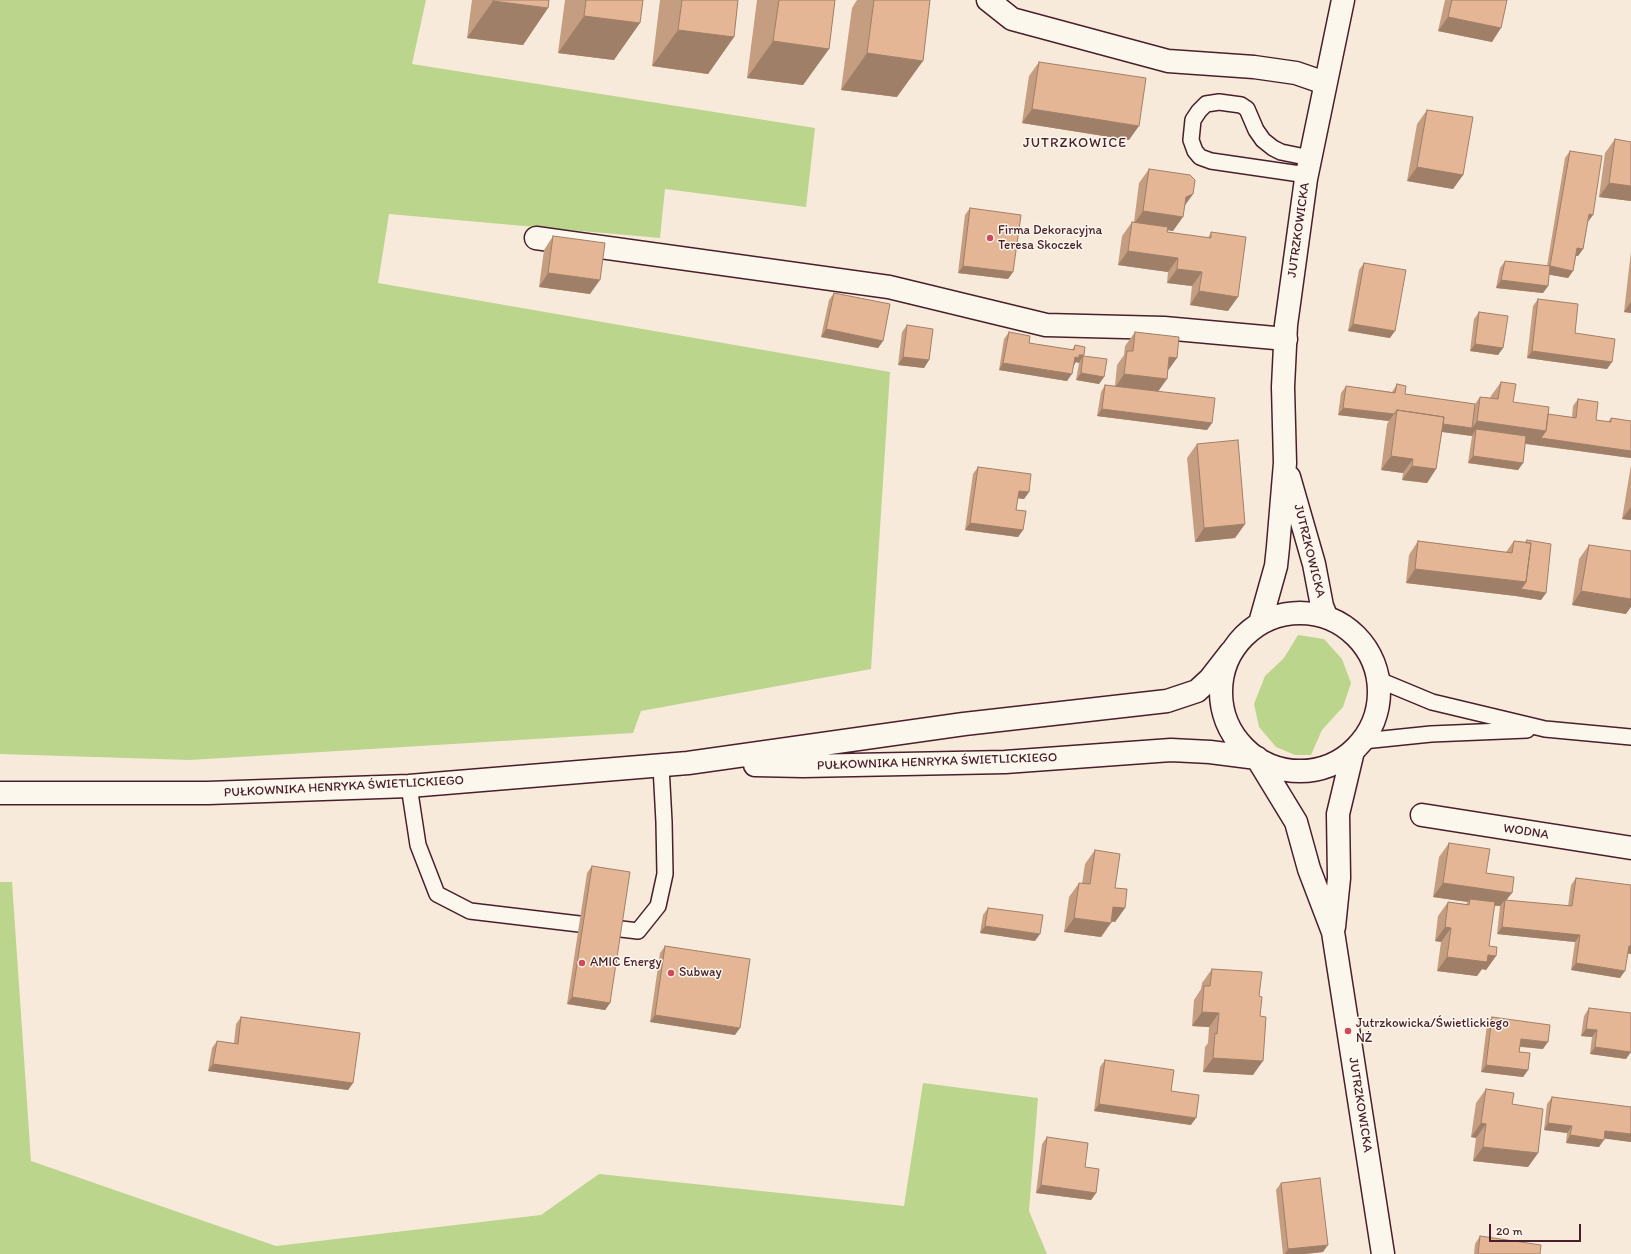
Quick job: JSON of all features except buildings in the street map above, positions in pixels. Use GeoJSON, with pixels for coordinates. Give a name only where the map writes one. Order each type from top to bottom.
{"type":"FeatureCollection","features":[{"type":"Feature","properties":{"kind":"street"},"geometry":{"type":"LineString","coordinates":[[988,0],[1012,19],[1168,61],[1254,67],[1296,73],[1325,83]]}},
{"type":"Feature","properties":{"kind":"street","name":"JUTRZKOWICKA"},"geometry":{"type":"LineString","coordinates":[[1260,623],[1276,566],[1285,463],[1283,387],[1286,339],[1308,167],[1342,0]]}},
{"type":"Feature","properties":{"kind":"street"},"geometry":{"type":"LineString","coordinates":[[536,238],[889,287],[1046,325],[1164,328],[1286,339]]}},
{"type":"Feature","properties":{"kind":"street","name":"JUTRZKOWICKA"},"geometry":{"type":"LineString","coordinates":[[1285,463],[1314,564],[1322,606],[1326,616]]}},
{"type":"Feature","properties":{"kind":"street","name":"PUŁKOWNIKA HENRYKA ŚWIETLICKIEGO"},"geometry":{"type":"LineString","coordinates":[[0,793],[208,793],[409,786],[688,764],[964,724],[1168,701],[1197,691],[1210,679],[1244,636],[1260,623],[1281,614],[1304,612],[1326,616],[1345,626],[1361,641],[1373,660],[1379,680],[1379,702],[1374,722],[1358,746]]}},
{"type":"Feature","properties":{"kind":"street"},"geometry":{"type":"LineString","coordinates":[[1231,652],[1222,675],[1221,699],[1227,722],[1239,743],[1257,758],[1281,769],[1307,771],[1331,765],[1358,746]]}},
{"type":"Feature","properties":{"kind":"street","name":"JUTRZKOWICKA"},"geometry":{"type":"LineString","coordinates":[[1333,932],[1339,878],[1338,814],[1358,746]]}},
{"type":"Feature","properties":{"kind":"street","name":"PUŁKOWNIKA HENRYKA ŚWIETLICKIEGO"},"geometry":{"type":"LineString","coordinates":[[688,764],[803,766],[1005,762],[1171,750],[1210,752],[1257,758]]}},
{"type":"Feature","properties":{"kind":"street","name":"JUTRZKOWICKA"},"geometry":{"type":"LineString","coordinates":[[1257,758],[1296,822],[1309,869],[1333,932],[1383,1254]]}},
{"type":"Feature","properties":{"kind":"street","name":"WODNA"},"geometry":{"type":"LineString","coordinates":[[1422,815],[1631,848]]}},
{"type":"Feature","properties":{"kind":"lane"},"geometry":{"type":"LineString","coordinates":[[1219,102],[1241,105],[1247,110],[1259,135],[1273,148],[1308,167],[1211,161],[1200,157],[1191,140],[1193,120],[1206,104],[1219,102]]}},
{"type":"Feature","properties":{"kind":"lane"},"geometry":{"type":"LineString","coordinates":[[1379,680],[1414,696],[1432,702],[1544,729]]}},
{"type":"Feature","properties":{"kind":"lane"},"geometry":{"type":"LineString","coordinates":[[1358,746],[1431,734],[1544,729],[1631,737]]}},
{"type":"Feature","properties":{"kind":"lane"},"geometry":{"type":"LineString","coordinates":[[409,786],[418,845],[437,894],[470,911],[638,931],[658,906],[664,874],[664,822],[661,766]]}},
{"type":"Feature","properties":{"kind":"green space"},"geometry":{"type":"Polygon","coordinates":[[[0,0],[426,0],[412,64],[815,128],[806,207],[665,189],[660,238],[389,214],[378,283],[890,372],[871,669],[641,711],[633,733],[190,760],[0,754],[0,0]]]}},
{"type":"Feature","properties":{"kind":"green space"},"geometry":{"type":"Polygon","coordinates":[[[1298,635],[1324,639],[1342,659],[1351,683],[1343,707],[1322,730],[1311,755],[1295,755],[1276,747],[1259,727],[1254,704],[1265,676],[1284,658],[1298,635]]]}},
{"type":"Feature","properties":{"kind":"green space"},"geometry":{"type":"Polygon","coordinates":[[[0,882],[12,882],[31,1161],[276,1246],[541,1215],[599,1174],[904,1206],[923,1083],[1038,1098],[1029,1211],[1047,1254],[0,1254],[0,882]]]}},
{"type":"Feature","properties":{"kind":"place","name":"Firma Dekoracyjna Teresa Skoczek"},"geometry":{"type":"Point","coordinates":[990,238]}},
{"type":"Feature","properties":{"kind":"place","name":"AMIC Energy"},"geometry":{"type":"Point","coordinates":[582,963]}},
{"type":"Feature","properties":{"kind":"place","name":"Subway"},"geometry":{"type":"Point","coordinates":[671,973]}},
{"type":"Feature","properties":{"kind":"place","name":"Jutrzkowicka/Świetlickiego NŻ"},"geometry":{"type":"Point","coordinates":[1348,1031]}},
{"type":"Feature","properties":{"kind":"district","name":"JUTRZKOWICE"},"geometry":{"type":"Point","coordinates":[1075,143]}}]}
